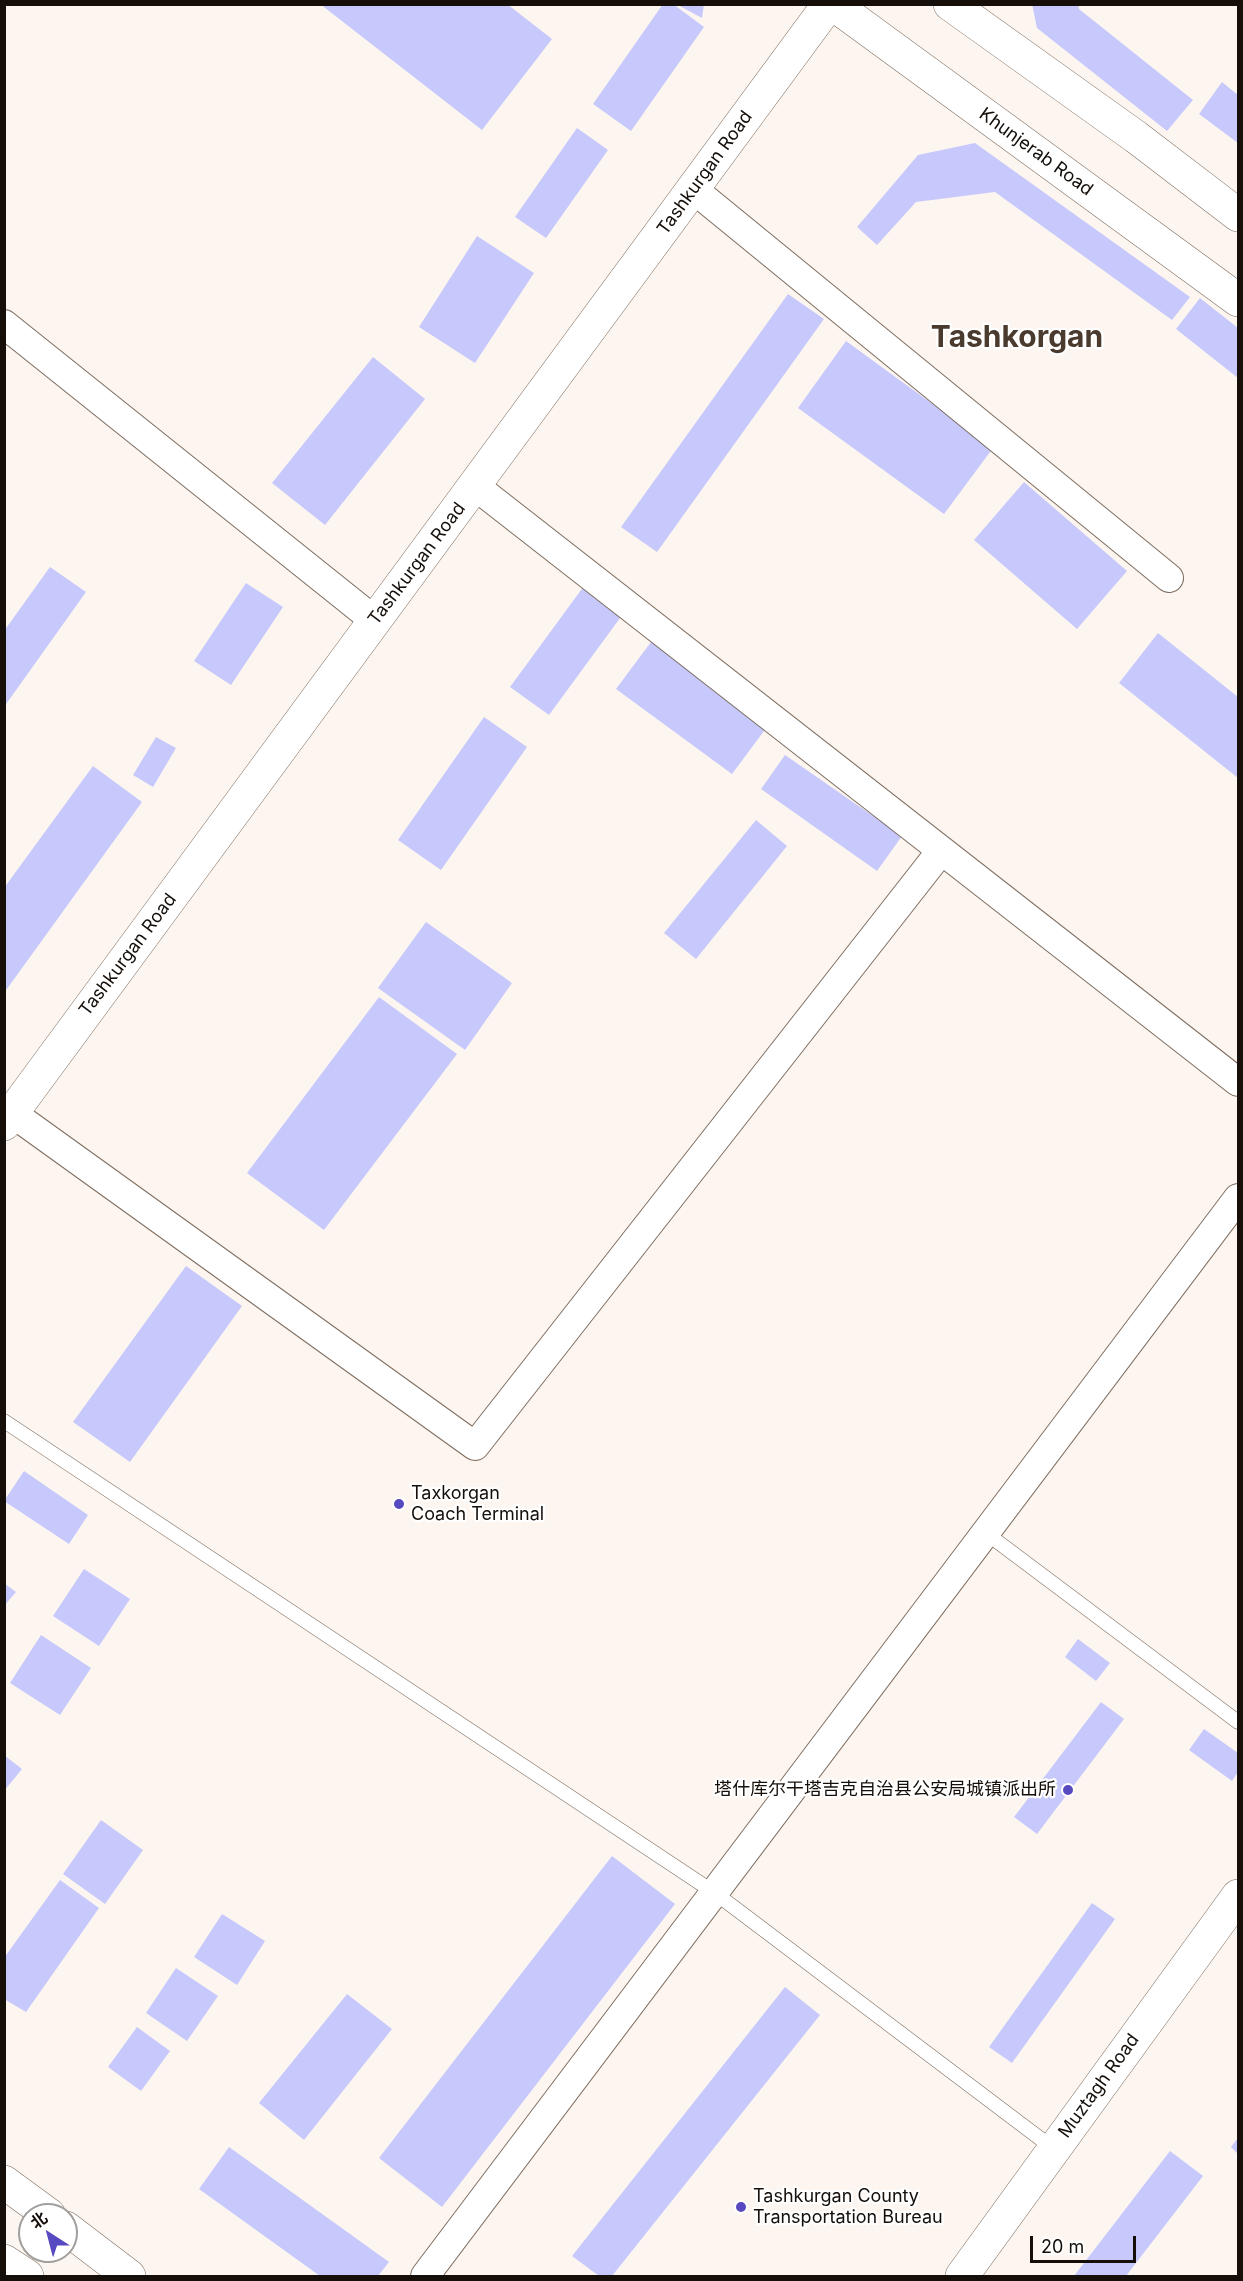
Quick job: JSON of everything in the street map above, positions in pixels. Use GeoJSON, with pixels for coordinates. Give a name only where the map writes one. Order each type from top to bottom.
{"type":"FeatureCollection","features":[{"type":"Feature","properties":{"kind":"main road","name":"Tashkurgan Road"},"geometry":{"type":"LineString","coordinates":[[8,1119],[272,763],[374,620],[831,4]]}},
{"type":"Feature","properties":{"kind":"main road","name":"Khunjerab Road"},"geometry":{"type":"LineString","coordinates":[[831,4],[1239,300]]}},
{"type":"Feature","properties":{"kind":"main road"},"geometry":{"type":"LineString","coordinates":[[950,4],[1239,214]]}},
{"type":"Feature","properties":{"kind":"main road","name":"Muztagh Road"},"geometry":{"type":"LineString","coordinates":[[962,2277],[1239,1896]]}},
{"type":"Feature","properties":{"kind":"main road"},"geometry":{"type":"LineString","coordinates":[[4,2182],[33,2203]]}},
{"type":"Feature","properties":{"kind":"main road"},"geometry":{"type":"LineString","coordinates":[[78,2237],[129,2277]]}},
{"type":"Feature","properties":{"kind":"main road"},"geometry":{"type":"LineString","coordinates":[[4,2261],[27,2277]]}},
{"type":"Feature","properties":{"kind":"street"},"geometry":{"type":"LineString","coordinates":[[693,189],[1169,578]]}},
{"type":"Feature","properties":{"kind":"street"},"geometry":{"type":"LineString","coordinates":[[4,324],[374,620]]}},
{"type":"Feature","properties":{"kind":"street"},"geometry":{"type":"LineString","coordinates":[[475,486],[1239,1082]]}},
{"type":"Feature","properties":{"kind":"street"},"geometry":{"type":"LineString","coordinates":[[8,1119],[476,1446],[941,851]]}},
{"type":"Feature","properties":{"kind":"street"},"geometry":{"type":"LineString","coordinates":[[425,2277],[1239,1198]]}},
{"type":"Feature","properties":{"kind":"lane"},"geometry":{"type":"LineString","coordinates":[[4,1421],[715,1893],[1054,2148]]}},
{"type":"Feature","properties":{"kind":"lane"},"geometry":{"type":"LineString","coordinates":[[986,1533],[1239,1722]]}},
{"type":"Feature","properties":{"kind":"building"},"geometry":{"type":"Polygon","coordinates":[[[320,4],[507,4],[552,39],[482,130],[320,4]]]}},
{"type":"Feature","properties":{"kind":"building"},"geometry":{"type":"Polygon","coordinates":[[[663,4],[673,4],[704,27],[631,131],[593,104],[663,4]]]}},
{"type":"Feature","properties":{"kind":"building"},"geometry":{"type":"Polygon","coordinates":[[[676,4],[704,4],[702,18],[676,4]]]}},
{"type":"Feature","properties":{"kind":"building"},"geometry":{"type":"Polygon","coordinates":[[[1032,4],[1078,4],[1079,9],[1193,100],[1167,131],[1037,28],[1032,4]]]}},
{"type":"Feature","properties":{"kind":"building"},"geometry":{"type":"Polygon","coordinates":[[[1222,82],[1238,95],[1238,143],[1199,114],[1222,82]]]}},
{"type":"Feature","properties":{"kind":"building"},"geometry":{"type":"Polygon","coordinates":[[[577,128],[608,150],[546,238],[515,217],[577,128]]]}},
{"type":"Feature","properties":{"kind":"building"},"geometry":{"type":"Polygon","coordinates":[[[975,143],[1190,297],[1172,320],[995,192],[916,202],[877,245],[857,227],[918,155],[975,143]]]}},
{"type":"Feature","properties":{"kind":"building"},"geometry":{"type":"Polygon","coordinates":[[[477,236],[534,273],[475,363],[419,327],[477,236]]]}},
{"type":"Feature","properties":{"kind":"building"},"geometry":{"type":"Polygon","coordinates":[[[788,294],[824,319],[657,552],[621,527],[788,294]]]}},
{"type":"Feature","properties":{"kind":"building"},"geometry":{"type":"Polygon","coordinates":[[[1200,298],[1238,328],[1238,378],[1176,329],[1200,298]]]}},
{"type":"Feature","properties":{"kind":"building"},"geometry":{"type":"Polygon","coordinates":[[[846,341],[993,448],[944,514],[798,408],[846,341]]]}},
{"type":"Feature","properties":{"kind":"building"},"geometry":{"type":"Polygon","coordinates":[[[373,357],[425,399],[325,525],[272,483],[373,357]]]}},
{"type":"Feature","properties":{"kind":"building"},"geometry":{"type":"Polygon","coordinates":[[[1024,482],[1127,571],[1077,629],[974,540],[1024,482]]]}},
{"type":"Feature","properties":{"kind":"building"},"geometry":{"type":"Polygon","coordinates":[[[50,567],[86,592],[4,707],[4,631],[50,567]]]}},
{"type":"Feature","properties":{"kind":"building"},"geometry":{"type":"Polygon","coordinates":[[[246,583],[283,607],[231,685],[194,661],[246,583]]]}},
{"type":"Feature","properties":{"kind":"building"},"geometry":{"type":"Polygon","coordinates":[[[584,586],[623,614],[549,715],[510,687],[584,586]]]}},
{"type":"Feature","properties":{"kind":"building"},"geometry":{"type":"Polygon","coordinates":[[[1158,633],[1238,697],[1238,778],[1119,683],[1158,633]]]}},
{"type":"Feature","properties":{"kind":"building"},"geometry":{"type":"Polygon","coordinates":[[[651,642],[767,727],[732,774],[616,689],[651,642]]]}},
{"type":"Feature","properties":{"kind":"building"},"geometry":{"type":"Polygon","coordinates":[[[484,717],[527,747],[441,870],[398,840],[484,717]]]}},
{"type":"Feature","properties":{"kind":"building"},"geometry":{"type":"Polygon","coordinates":[[[156,737],[176,748],[153,787],[133,775],[156,737]]]}},
{"type":"Feature","properties":{"kind":"building"},"geometry":{"type":"Polygon","coordinates":[[[785,755],[902,836],[877,871],[761,789],[785,755]]]}},
{"type":"Feature","properties":{"kind":"building"},"geometry":{"type":"Polygon","coordinates":[[[93,766],[142,802],[4,993],[4,888],[93,766]]]}},
{"type":"Feature","properties":{"kind":"building"},"geometry":{"type":"Polygon","coordinates":[[[756,820],[787,846],[696,959],[664,933],[756,820]]]}},
{"type":"Feature","properties":{"kind":"building"},"geometry":{"type":"Polygon","coordinates":[[[426,922],[512,983],[465,1050],[378,988],[426,922]]]}},
{"type":"Feature","properties":{"kind":"building"},"geometry":{"type":"Polygon","coordinates":[[[379,997],[457,1054],[324,1230],[247,1173],[379,997]]]}},
{"type":"Feature","properties":{"kind":"building"},"geometry":{"type":"Polygon","coordinates":[[[186,1266],[242,1306],[130,1462],[73,1422],[186,1266]]]}},
{"type":"Feature","properties":{"kind":"building"},"geometry":{"type":"Polygon","coordinates":[[[24,1471],[88,1515],[69,1544],[4,1501],[24,1471]]]}},
{"type":"Feature","properties":{"kind":"building"},"geometry":{"type":"Polygon","coordinates":[[[84,1569],[130,1599],[99,1646],[53,1616],[84,1569]]]}},
{"type":"Feature","properties":{"kind":"building"},"geometry":{"type":"Polygon","coordinates":[[[4,1583],[16,1592],[4,1606],[4,1583]]]}},
{"type":"Feature","properties":{"kind":"building"},"geometry":{"type":"Polygon","coordinates":[[[41,1635],[91,1668],[60,1715],[10,1683],[41,1635]]]}},
{"type":"Feature","properties":{"kind":"building"},"geometry":{"type":"Polygon","coordinates":[[[1078,1639],[1110,1663],[1096,1681],[1065,1657],[1078,1639]]]}},
{"type":"Feature","properties":{"kind":"building"},"geometry":{"type":"Polygon","coordinates":[[[1101,1702],[1124,1719],[1037,1834],[1014,1817],[1101,1702]]]}},
{"type":"Feature","properties":{"kind":"building"},"geometry":{"type":"Polygon","coordinates":[[[1204,1729],[1238,1753],[1238,1772],[1232,1781],[1189,1750],[1204,1729]]]}},
{"type":"Feature","properties":{"kind":"building"},"geometry":{"type":"Polygon","coordinates":[[[4,1755],[22,1769],[4,1791],[4,1755]]]}},
{"type":"Feature","properties":{"kind":"building"},"geometry":{"type":"Polygon","coordinates":[[[101,1820],[143,1850],[105,1904],[63,1874],[101,1820]]]}},
{"type":"Feature","properties":{"kind":"building"},"geometry":{"type":"Polygon","coordinates":[[[612,1856],[675,1904],[442,2207],[379,2158],[612,1856]]]}},
{"type":"Feature","properties":{"kind":"building"},"geometry":{"type":"Polygon","coordinates":[[[60,1880],[99,1908],[26,2012],[4,1999],[4,1958],[60,1880]]]}},
{"type":"Feature","properties":{"kind":"building"},"geometry":{"type":"Polygon","coordinates":[[[1092,1903],[1115,1919],[1012,2063],[989,2047],[1092,1903]]]}},
{"type":"Feature","properties":{"kind":"building"},"geometry":{"type":"Polygon","coordinates":[[[222,1914],[265,1941],[237,1985],[194,1957],[222,1914]]]}},
{"type":"Feature","properties":{"kind":"building"},"geometry":{"type":"Polygon","coordinates":[[[176,1968],[218,1996],[187,2041],[146,2013],[176,1968]]]}},
{"type":"Feature","properties":{"kind":"building"},"geometry":{"type":"Polygon","coordinates":[[[785,1987],[820,2015],[612,2276],[599,2276],[572,2256],[785,1987]]]}},
{"type":"Feature","properties":{"kind":"building"},"geometry":{"type":"Polygon","coordinates":[[[347,1994],[392,2029],[304,2140],[259,2103],[347,1994]]]}},
{"type":"Feature","properties":{"kind":"building"},"geometry":{"type":"Polygon","coordinates":[[[137,2027],[170,2051],[141,2091],[108,2067],[137,2027]]]}},
{"type":"Feature","properties":{"kind":"building"},"geometry":{"type":"Polygon","coordinates":[[[1238,2138],[1238,2154],[1231,2147],[1238,2138]]]}},
{"type":"Feature","properties":{"kind":"building"},"geometry":{"type":"Polygon","coordinates":[[[229,2147],[389,2262],[378,2276],[320,2276],[199,2189],[229,2147]]]}},
{"type":"Feature","properties":{"kind":"building"},"geometry":{"type":"Polygon","coordinates":[[[1170,2151],[1203,2176],[1126,2276],[1074,2276],[1170,2151]]]}},
{"type":"Feature","properties":{"kind":"place","name":"Taxkorgan Coach Terminal"},"geometry":{"type":"Point","coordinates":[399,1504]}},
{"type":"Feature","properties":{"kind":"place","name":"塔什库尔干塔吉克自治县公安局城镇派出所"},"geometry":{"type":"Point","coordinates":[1068,1790]}},
{"type":"Feature","properties":{"kind":"place","name":"Tashkurgan County Transportation Bureau"},"geometry":{"type":"Point","coordinates":[741,2207]}},
{"type":"Feature","properties":{"kind":"district","name":"Tashkorgan"},"geometry":{"type":"Point","coordinates":[1017,338]}}]}
